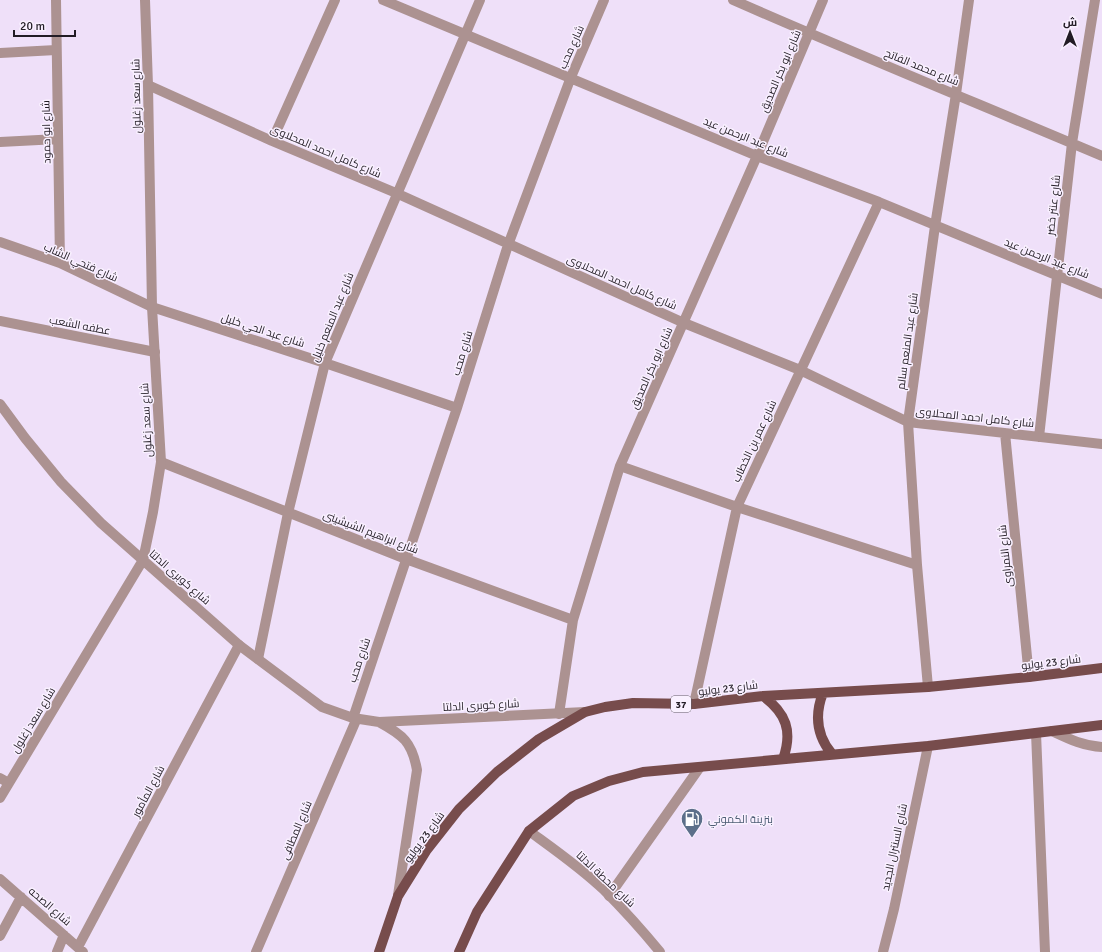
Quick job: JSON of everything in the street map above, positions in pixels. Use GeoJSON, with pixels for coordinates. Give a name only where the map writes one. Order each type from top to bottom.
{"type":"FeatureCollection","features":[{"type":"Feature","properties":{"kind":"main road","name":"شارع 23 يوليو"},"geometry":{"type":"LineString","coordinates":[[379,952],[398,896],[426,851],[459,809],[497,772],[539,739],[585,712],[605,707],[633,703],[694,704],[763,696],[928,687],[1102,668]]}},
{"type":"Feature","properties":{"kind":"main road"},"geometry":{"type":"LineString","coordinates":[[823,693],[819,703],[817,725],[825,746],[832,754]]}},
{"type":"Feature","properties":{"kind":"main road"},"geometry":{"type":"LineString","coordinates":[[763,696],[773,703],[781,712],[786,724],[788,736],[787,747],[783,759]]}},
{"type":"Feature","properties":{"kind":"main road"},"geometry":{"type":"LineString","coordinates":[[459,952],[477,912],[529,831],[573,796],[609,781],[643,772],[928,746],[1102,725]]}},
{"type":"Feature","properties":{"kind":"street","name":"شارع ابو حمود"},"geometry":{"type":"LineString","coordinates":[[56,0],[60,263]]}},
{"type":"Feature","properties":{"kind":"street","name":"شارع سعد زغلول"},"geometry":{"type":"LineString","coordinates":[[0,798],[5,780],[143,560],[153,512],[161,462],[152,307],[145,0]]}},
{"type":"Feature","properties":{"kind":"street"},"geometry":{"type":"LineString","coordinates":[[272,141],[335,0]]}},
{"type":"Feature","properties":{"kind":"street","name":"شارع عبد الرحمن عيد"},"geometry":{"type":"LineString","coordinates":[[383,0],[757,156],[880,202],[1102,294]]}},
{"type":"Feature","properties":{"kind":"street","name":"شارع عبد المنعم خليل"},"geometry":{"type":"LineString","coordinates":[[258,659],[288,513],[325,363],[480,0]]}},
{"type":"Feature","properties":{"kind":"street","name":"شارع محب"},"geometry":{"type":"LineString","coordinates":[[355,718],[406,559],[457,408],[508,245],[570,77],[604,0]]}},
{"type":"Feature","properties":{"kind":"street","name":"شارع محمد الفاتح"},"geometry":{"type":"LineString","coordinates":[[733,0],[1102,156]]}},
{"type":"Feature","properties":{"kind":"street","name":"شارع ابو بكر الصديق"},"geometry":{"type":"LineString","coordinates":[[559,714],[573,620],[620,466],[757,156],[822,0]]}},
{"type":"Feature","properties":{"kind":"street","name":"شارع عبد المنعم سالم"},"geometry":{"type":"LineString","coordinates":[[928,687],[917,565],[908,422],[935,226],[969,0]]}},
{"type":"Feature","properties":{"kind":"street","name":"شارع عنتر خضر"},"geometry":{"type":"LineString","coordinates":[[1039,437],[1072,143],[1095,0]]}},
{"type":"Feature","properties":{"kind":"street"},"geometry":{"type":"LineString","coordinates":[[0,53],[56,50]]}},
{"type":"Feature","properties":{"kind":"street","name":"شارع كامل احمد المحلاوى"},"geometry":{"type":"LineString","coordinates":[[148,85],[684,323],[800,370],[908,422],[1102,444]]}},
{"type":"Feature","properties":{"kind":"street"},"geometry":{"type":"LineString","coordinates":[[0,142],[58,139]]}},
{"type":"Feature","properties":{"kind":"street","name":"شارع عمر بن الخطاب"},"geometry":{"type":"LineString","coordinates":[[694,704],[736,507],[880,202]]}},
{"type":"Feature","properties":{"kind":"street","name":"شارع فتحي الشاب"},"geometry":{"type":"LineString","coordinates":[[0,242],[60,263],[152,307]]}},
{"type":"Feature","properties":{"kind":"street","name":"شارع عبد الحي خليل"},"geometry":{"type":"LineString","coordinates":[[152,307],[325,363],[457,408]]}},
{"type":"Feature","properties":{"kind":"street","name":"عطفه الشعب"},"geometry":{"type":"LineString","coordinates":[[0,321],[154,352]]}},
{"type":"Feature","properties":{"kind":"street","name":"شارع كوبرى الدلتا"},"geometry":{"type":"LineString","coordinates":[[0,404],[25,438],[61,482],[100,523],[239,645],[322,707],[355,718],[379,722],[585,712]]}},
{"type":"Feature","properties":{"kind":"street","name":"شارع النمراوى"},"geometry":{"type":"LineString","coordinates":[[1005,433],[1029,677]]}},
{"type":"Feature","properties":{"kind":"street","name":"شارع ابراهيم الشيشينى"},"geometry":{"type":"LineString","coordinates":[[161,462],[406,559],[573,620]]}},
{"type":"Feature","properties":{"kind":"street"},"geometry":{"type":"LineString","coordinates":[[620,466],[736,507],[917,565]]}},
{"type":"Feature","properties":{"kind":"street","name":"شارع المأمور"},"geometry":{"type":"LineString","coordinates":[[81,950],[239,645]]}},
{"type":"Feature","properties":{"kind":"street","name":"شارع المطافى"},"geometry":{"type":"LineString","coordinates":[[256,952],[355,718]]}},
{"type":"Feature","properties":{"kind":"street","name":"شارع كوبرى الدلتا"},"geometry":{"type":"LineString","coordinates":[[379,722],[396,731],[407,742],[414,755],[417,770],[398,896]]}},
{"type":"Feature","properties":{"kind":"street"},"geometry":{"type":"LineString","coordinates":[[1052,731],[1078,743],[1102,747]]}},
{"type":"Feature","properties":{"kind":"street"},"geometry":{"type":"LineString","coordinates":[[1036,733],[1045,952]]}},
{"type":"Feature","properties":{"kind":"street","name":"شارع السنترال الجديد"},"geometry":{"type":"LineString","coordinates":[[883,952],[928,746]]}},
{"type":"Feature","properties":{"kind":"street"},"geometry":{"type":"LineString","coordinates":[[609,896],[700,767]]}},
{"type":"Feature","properties":{"kind":"street","name":"شارع محطة الدلتا"},"geometry":{"type":"LineString","coordinates":[[529,831],[568,859],[609,896],[637,924],[660,952]]}},
{"type":"Feature","properties":{"kind":"street","name":"شارع الصحه"},"geometry":{"type":"LineString","coordinates":[[0,879],[81,950]]}},
{"type":"Feature","properties":{"kind":"street"},"geometry":{"type":"LineString","coordinates":[[0,936],[21,897]]}},
{"type":"Feature","properties":{"kind":"street"},"geometry":{"type":"LineString","coordinates":[[57,952],[64,935]]}},
{"type":"Feature","properties":{"kind":"place","name":"بنزينة الكموني"},"geometry":{"type":"Point","coordinates":[692,838]}}]}
